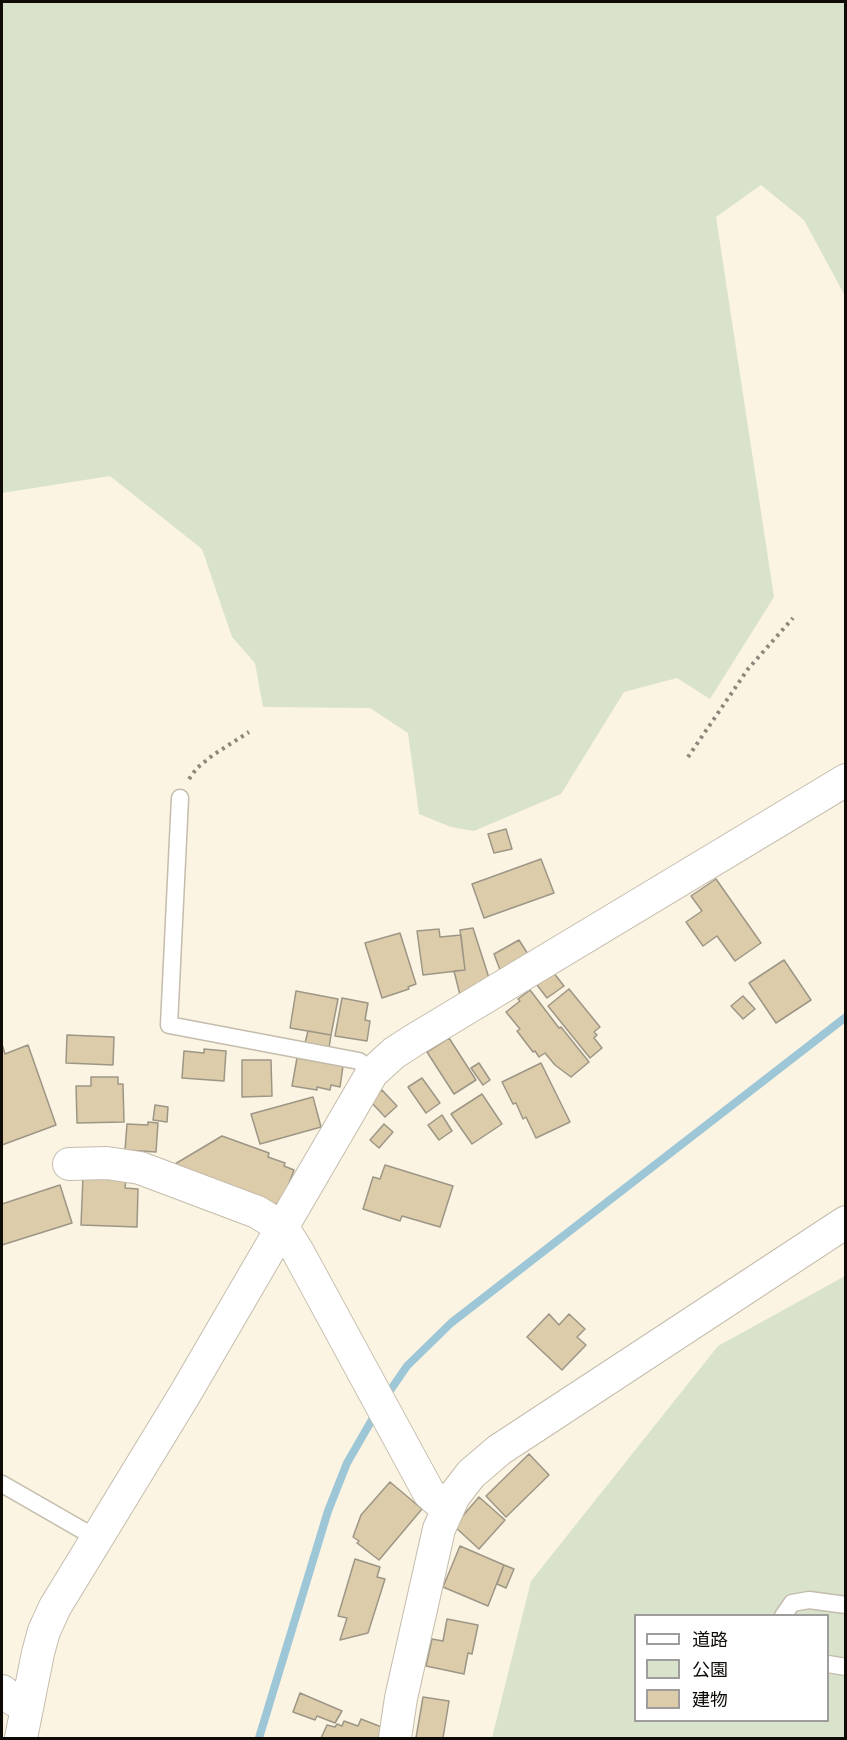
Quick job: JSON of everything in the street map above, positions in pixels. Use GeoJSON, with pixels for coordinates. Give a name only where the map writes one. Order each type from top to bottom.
{"type":"FeatureCollection","features":[{"type":"Feature","properties":{"kind":"street"},"geometry":{"type":"LineString","coordinates":[[21,1738],[14,1697],[56,1606],[185,1394],[372,1072],[414,1040],[846,780]]}},
{"type":"Feature","properties":{"kind":"street"},"geometry":{"type":"LineString","coordinates":[[69,1164],[106,1163],[140,1168],[257,1212],[283,1228],[429,1493],[447,1509]]}},
{"type":"Feature","properties":{"kind":"street"},"geometry":{"type":"LineString","coordinates":[[395,1738],[401,1698],[434,1551],[447,1509],[471,1474],[499,1450],[846,1222]]}},
{"type":"Feature","properties":{"kind":"lane"},"geometry":{"type":"LineString","coordinates":[[180,798],[169,1024],[359,1061],[372,1072]]}},
{"type":"Feature","properties":{"kind":"lane"},"geometry":{"type":"LineString","coordinates":[[2,1484],[96,1538]]}},
{"type":"Feature","properties":{"kind":"lane"},"geometry":{"type":"LineString","coordinates":[[784,1614],[792,1603],[809,1600],[846,1605]]}},
{"type":"Feature","properties":{"kind":"lane"},"geometry":{"type":"LineString","coordinates":[[829,1664],[846,1667]]}},
{"type":"Feature","properties":{"kind":"path"},"geometry":{"type":"LineString","coordinates":[[688,757],[748,669],[793,618]]}},
{"type":"Feature","properties":{"kind":"path"},"geometry":{"type":"LineString","coordinates":[[180,798],[185,784],[196,768],[249,732]]}},
{"type":"Feature","properties":{"kind":"green space"},"geometry":{"type":"Polygon","coordinates":[[[2,2],[845,2],[845,296],[804,220],[761,185],[716,217],[774,597],[710,699],[677,678],[624,692],[561,794],[474,831],[451,827],[419,814],[408,733],[370,708],[263,707],[255,663],[232,637],[202,549],[110,476],[2,493],[2,2]]]}},
{"type":"Feature","properties":{"kind":"green space"},"geometry":{"type":"Polygon","coordinates":[[[845,1276],[845,1738],[492,1738],[531,1581],[718,1346],[845,1276]]]}},
{"type":"Feature","properties":{"kind":"building"},"geometry":{"type":"Polygon","coordinates":[[[506,829],[512,849],[494,853],[488,834],[506,829]]]}},
{"type":"Feature","properties":{"kind":"building"},"geometry":{"type":"Polygon","coordinates":[[[541,859],[554,893],[484,918],[472,884],[541,859]]]}},
{"type":"Feature","properties":{"kind":"building"},"geometry":{"type":"Polygon","coordinates":[[[716,879],[761,943],[735,961],[717,936],[703,946],[686,922],[702,911],[691,896],[716,879]]]}},
{"type":"Feature","properties":{"kind":"building"},"geometry":{"type":"Polygon","coordinates":[[[473,928],[489,978],[460,995],[454,971],[465,970],[460,930],[473,928]]]}},
{"type":"Feature","properties":{"kind":"building"},"geometry":{"type":"Polygon","coordinates":[[[439,929],[440,937],[461,935],[465,970],[423,975],[417,931],[439,929]]]}},
{"type":"Feature","properties":{"kind":"building"},"geometry":{"type":"Polygon","coordinates":[[[400,933],[416,984],[408,987],[409,989],[382,998],[365,943],[400,933]]]}},
{"type":"Feature","properties":{"kind":"building"},"geometry":{"type":"Polygon","coordinates":[[[519,940],[531,959],[502,975],[494,954],[519,940]]]}},
{"type":"Feature","properties":{"kind":"building"},"geometry":{"type":"Polygon","coordinates":[[[784,960],[811,1000],[776,1023],[749,983],[784,960]]]}},
{"type":"Feature","properties":{"kind":"building"},"geometry":{"type":"Polygon","coordinates":[[[553,972],[564,986],[547,998],[537,985],[553,972]]]}},
{"type":"Feature","properties":{"kind":"building"},"geometry":{"type":"Polygon","coordinates":[[[569,989],[600,1027],[594,1032],[597,1035],[594,1038],[602,1048],[590,1058],[548,1006],[569,989]]]}},
{"type":"Feature","properties":{"kind":"building"},"geometry":{"type":"Polygon","coordinates":[[[530,990],[589,1062],[571,1077],[555,1065],[545,1053],[539,1057],[535,1051],[533,1052],[517,1031],[520,1029],[506,1012],[530,990]]]}},
{"type":"Feature","properties":{"kind":"building"},"geometry":{"type":"Polygon","coordinates":[[[296,991],[338,999],[331,1035],[290,1028],[296,991]]]}},
{"type":"Feature","properties":{"kind":"building"},"geometry":{"type":"Polygon","coordinates":[[[743,996],[755,1009],[743,1019],[731,1006],[743,996]]]}},
{"type":"Feature","properties":{"kind":"building"},"geometry":{"type":"Polygon","coordinates":[[[342,998],[368,1003],[365,1020],[370,1021],[367,1041],[335,1036],[342,998]]]}},
{"type":"Feature","properties":{"kind":"building"},"geometry":{"type":"Polygon","coordinates":[[[308,1031],[331,1035],[329,1048],[305,1043],[308,1031]]]}},
{"type":"Feature","properties":{"kind":"building"},"geometry":{"type":"Polygon","coordinates":[[[67,1035],[114,1037],[113,1065],[66,1063],[67,1035]]]}},
{"type":"Feature","properties":{"kind":"building"},"geometry":{"type":"Polygon","coordinates":[[[449,1038],[476,1080],[454,1094],[427,1052],[449,1038]]]}},
{"type":"Feature","properties":{"kind":"building"},"geometry":{"type":"Polygon","coordinates":[[[2,1044],[5,1054],[28,1045],[56,1125],[2,1145],[2,1044]]]}},
{"type":"Feature","properties":{"kind":"building"},"geometry":{"type":"Polygon","coordinates":[[[204,1049],[226,1051],[224,1081],[182,1078],[184,1051],[204,1053],[204,1049]]]}},
{"type":"Feature","properties":{"kind":"building"},"geometry":{"type":"Polygon","coordinates":[[[297,1058],[343,1066],[340,1087],[331,1085],[330,1090],[317,1087],[317,1090],[292,1086],[297,1058]]]}},
{"type":"Feature","properties":{"kind":"building"},"geometry":{"type":"Polygon","coordinates":[[[242,1060],[271,1060],[272,1096],[242,1097],[242,1060]]]}},
{"type":"Feature","properties":{"kind":"building"},"geometry":{"type":"Polygon","coordinates":[[[479,1063],[490,1080],[483,1085],[471,1068],[479,1063]]]}},
{"type":"Feature","properties":{"kind":"building"},"geometry":{"type":"Polygon","coordinates":[[[541,1063],[570,1122],[536,1138],[526,1117],[523,1119],[516,1103],[513,1104],[502,1082],[541,1063]]]}},
{"type":"Feature","properties":{"kind":"building"},"geometry":{"type":"Polygon","coordinates":[[[91,1077],[118,1077],[118,1084],[123,1084],[124,1122],[77,1123],[76,1086],[91,1086],[91,1077]]]}},
{"type":"Feature","properties":{"kind":"building"},"geometry":{"type":"Polygon","coordinates":[[[422,1078],[440,1103],[426,1113],[408,1087],[422,1078]]]}},
{"type":"Feature","properties":{"kind":"building"},"geometry":{"type":"Polygon","coordinates":[[[382,1090],[397,1106],[385,1117],[370,1101],[382,1090]]]}},
{"type":"Feature","properties":{"kind":"building"},"geometry":{"type":"Polygon","coordinates":[[[482,1094],[502,1124],[472,1144],[451,1114],[482,1094]]]}},
{"type":"Feature","properties":{"kind":"building"},"geometry":{"type":"Polygon","coordinates":[[[313,1097],[321,1127],[260,1144],[251,1114],[313,1097]]]}},
{"type":"Feature","properties":{"kind":"building"},"geometry":{"type":"Polygon","coordinates":[[[155,1105],[168,1107],[167,1122],[153,1120],[155,1105]]]}},
{"type":"Feature","properties":{"kind":"building"},"geometry":{"type":"Polygon","coordinates":[[[442,1115],[452,1131],[439,1140],[428,1125],[442,1115]]]}},
{"type":"Feature","properties":{"kind":"building"},"geometry":{"type":"Polygon","coordinates":[[[148,1122],[158,1123],[156,1152],[125,1150],[127,1124],[148,1125],[148,1122]]]}},
{"type":"Feature","properties":{"kind":"building"},"geometry":{"type":"Polygon","coordinates":[[[384,1124],[393,1132],[379,1148],[370,1140],[384,1124]]]}},
{"type":"Feature","properties":{"kind":"building"},"geometry":{"type":"Polygon","coordinates":[[[222,1136],[269,1153],[268,1157],[285,1163],[284,1166],[294,1170],[282,1202],[275,1204],[172,1171],[175,1164],[222,1136]]]}},
{"type":"Feature","properties":{"kind":"building"},"geometry":{"type":"Polygon","coordinates":[[[385,1165],[453,1186],[440,1227],[402,1216],[400,1221],[363,1209],[373,1177],[380,1179],[385,1165]]]}},
{"type":"Feature","properties":{"kind":"building"},"geometry":{"type":"Polygon","coordinates":[[[83,1176],[126,1178],[125,1188],[138,1189],[137,1227],[81,1225],[83,1176]]]}},
{"type":"Feature","properties":{"kind":"building"},"geometry":{"type":"Polygon","coordinates":[[[60,1185],[72,1223],[2,1245],[2,1204],[60,1185]]]}},
{"type":"Feature","properties":{"kind":"building"},"geometry":{"type":"Polygon","coordinates":[[[549,1314],[559,1325],[569,1314],[585,1329],[577,1337],[586,1345],[562,1370],[527,1337],[549,1314]]]}},
{"type":"Feature","properties":{"kind":"building"},"geometry":{"type":"Polygon","coordinates":[[[529,1454],[549,1475],[506,1517],[486,1496],[529,1454]]]}},
{"type":"Feature","properties":{"kind":"building"},"geometry":{"type":"Polygon","coordinates":[[[390,1482],[422,1509],[379,1560],[357,1543],[359,1541],[353,1537],[361,1515],[390,1482]]]}},
{"type":"Feature","properties":{"kind":"building"},"geometry":{"type":"Polygon","coordinates":[[[479,1497],[505,1520],[479,1549],[454,1526],[479,1497]]]}},
{"type":"Feature","properties":{"kind":"building"},"geometry":{"type":"Polygon","coordinates":[[[460,1546],[504,1565],[488,1606],[443,1587],[460,1546]]]}},
{"type":"Feature","properties":{"kind":"building"},"geometry":{"type":"Polygon","coordinates":[[[355,1559],[380,1567],[377,1577],[385,1579],[368,1633],[340,1640],[347,1618],[338,1616],[355,1559]]]}},
{"type":"Feature","properties":{"kind":"building"},"geometry":{"type":"Polygon","coordinates":[[[504,1565],[514,1569],[506,1588],[497,1584],[504,1565]]]}},
{"type":"Feature","properties":{"kind":"building"},"geometry":{"type":"Polygon","coordinates":[[[447,1619],[478,1625],[472,1654],[468,1653],[464,1674],[426,1666],[432,1639],[443,1641],[447,1619]]]}},
{"type":"Feature","properties":{"kind":"building"},"geometry":{"type":"Polygon","coordinates":[[[300,1693],[342,1711],[335,1723],[317,1716],[315,1720],[293,1712],[300,1693]]]}},
{"type":"Feature","properties":{"kind":"building"},"geometry":{"type":"Polygon","coordinates":[[[423,1697],[449,1701],[443,1738],[416,1738],[423,1697]]]}},
{"type":"Feature","properties":{"kind":"building"},"geometry":{"type":"Polygon","coordinates":[[[361,1719],[384,1728],[380,1738],[321,1738],[327,1725],[342,1726],[344,1721],[358,1726],[361,1719]]]}},
{"type":"Feature","properties":{"kind":"waterway"},"geometry":{"type":"LineString","coordinates":[[385,1398],[407,1366],[451,1323],[846,1017]]}},
{"type":"Feature","properties":{"kind":"waterway"},"geometry":{"type":"LineString","coordinates":[[259,1738],[328,1511],[347,1463],[377,1411]]}}]}
